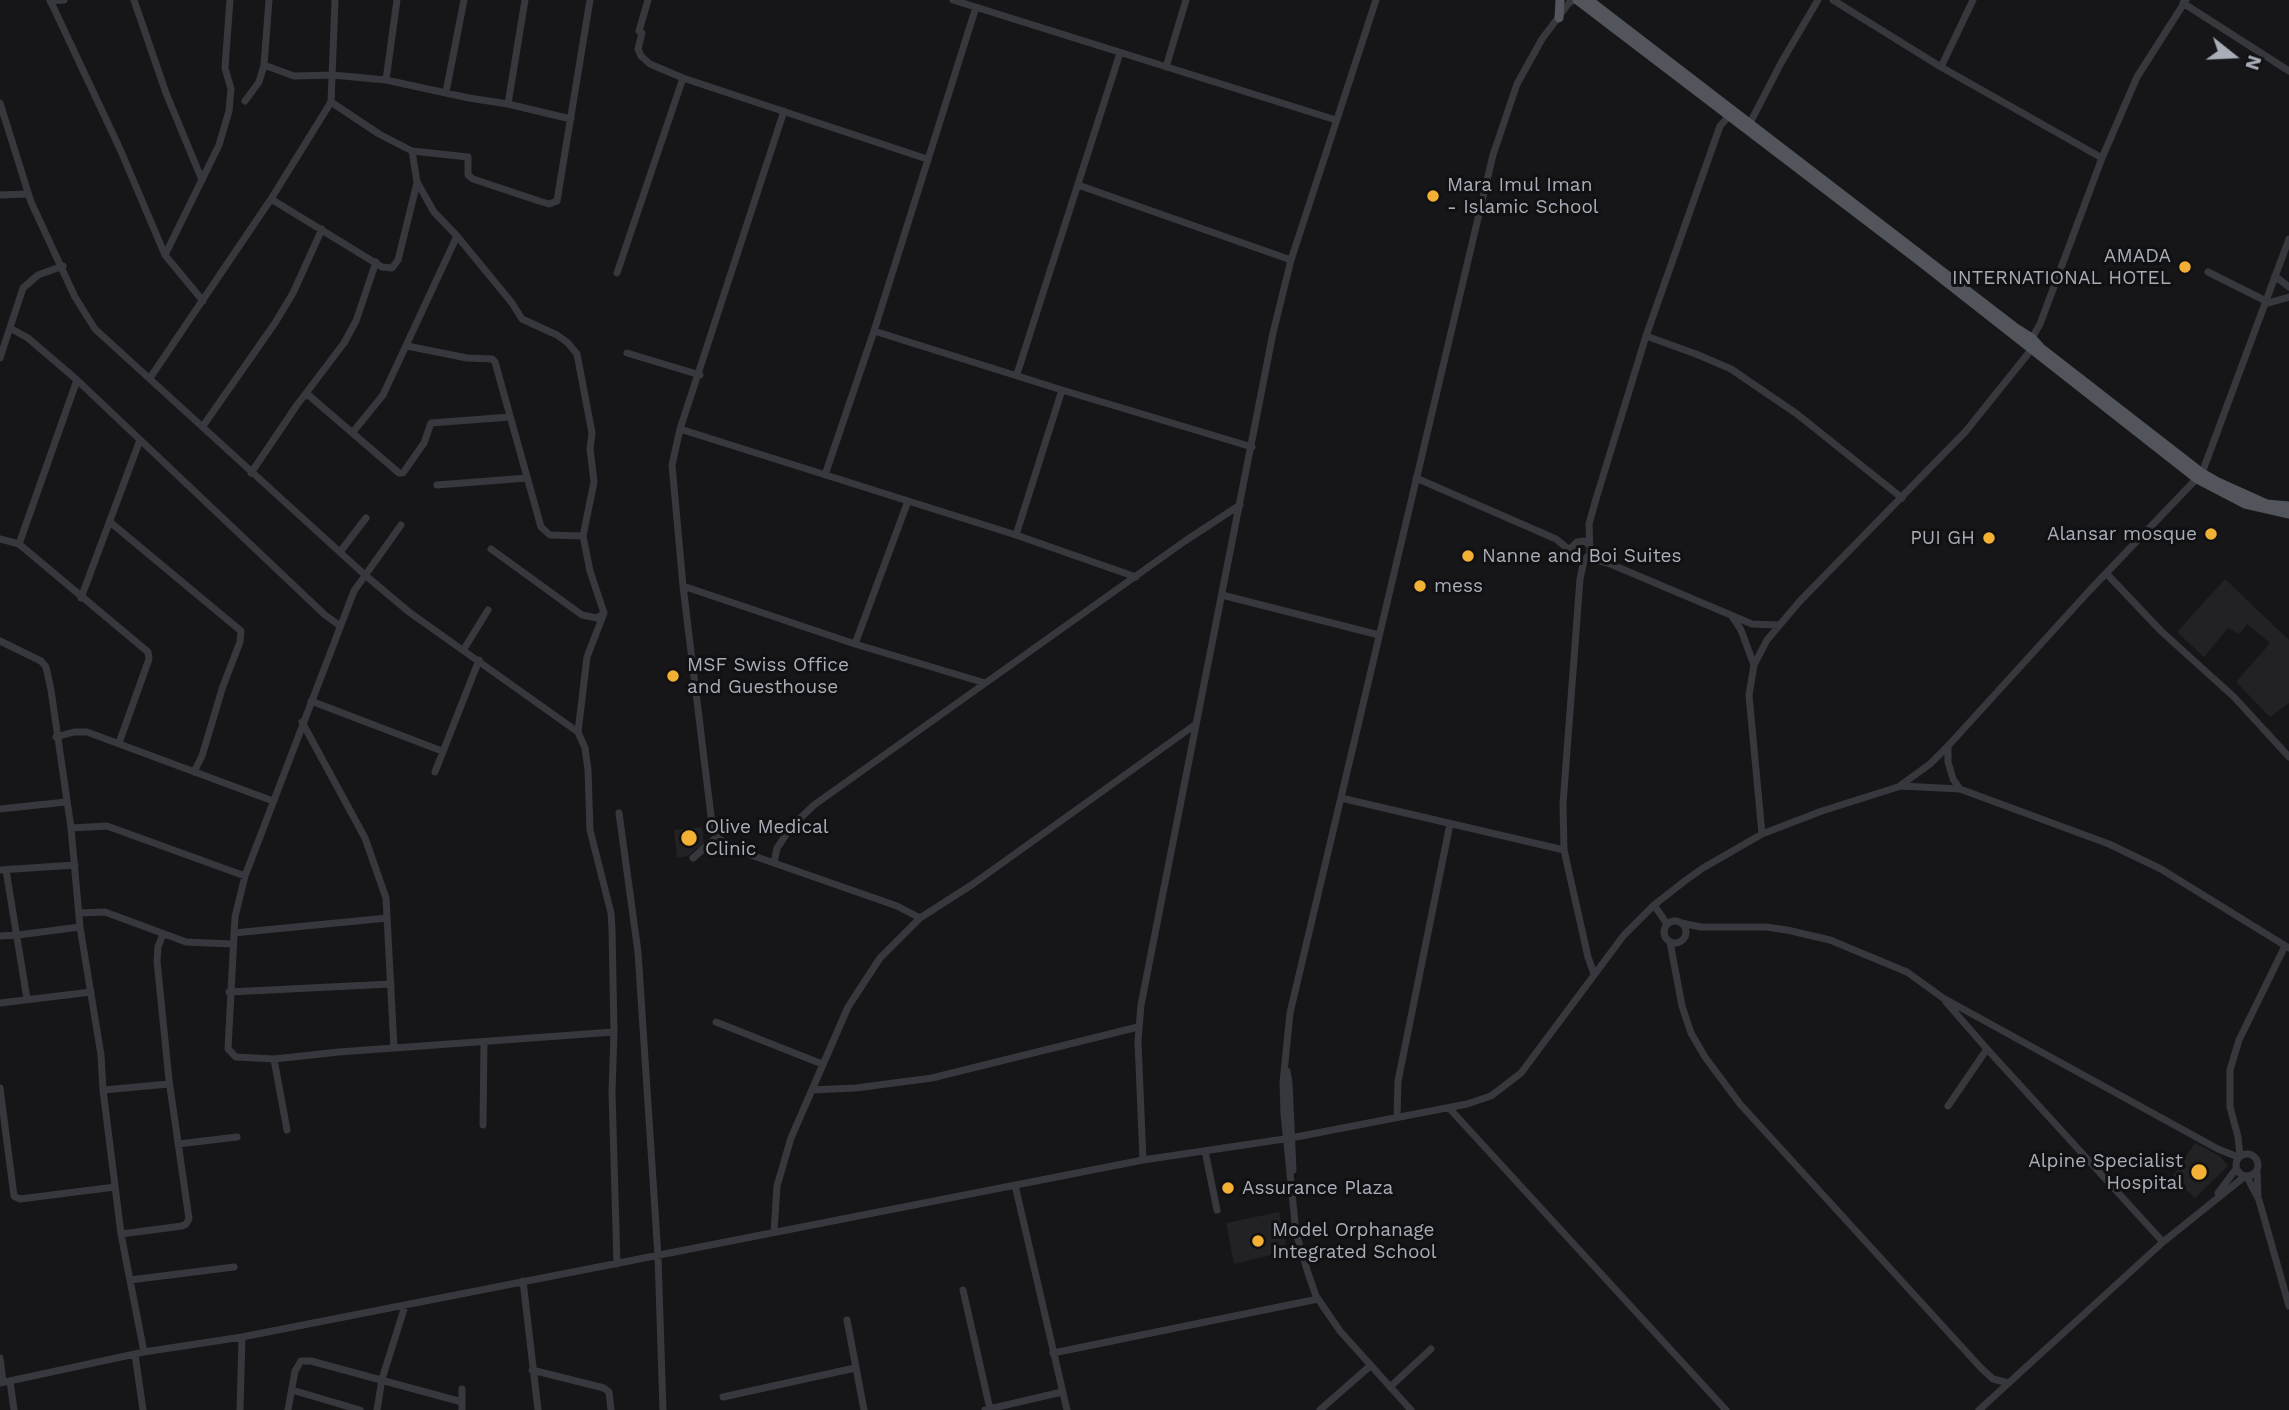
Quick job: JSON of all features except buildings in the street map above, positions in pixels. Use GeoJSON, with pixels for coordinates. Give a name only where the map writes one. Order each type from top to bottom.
{"type":"FeatureCollection","features":[{"type":"Feature","properties":{"kind":"main road"},"geometry":{"type":"LineString","coordinates":[[1589,0],[2032,338],[2200,476],[2255,499],[2289,506]]}},
{"type":"Feature","properties":{"kind":"main road"},"geometry":{"type":"LineString","coordinates":[[1559,18],[1570,1],[1729,116],[2031,350],[2200,476],[2245,504],[2289,514]]}},
{"type":"Feature","properties":{"kind":"street"},"geometry":{"type":"LineString","coordinates":[[64,0],[50,0],[120,149],[164,255],[203,301]]}},
{"type":"Feature","properties":{"kind":"street"},"geometry":{"type":"LineString","coordinates":[[134,0],[166,93],[202,180]]}},
{"type":"Feature","properties":{"kind":"street"},"geometry":{"type":"LineString","coordinates":[[164,255],[219,145],[229,111],[231,89],[225,68],[230,0]]}},
{"type":"Feature","properties":{"kind":"street"},"geometry":{"type":"LineString","coordinates":[[245,101],[258,82],[264,65],[269,0]]}},
{"type":"Feature","properties":{"kind":"street"},"geometry":{"type":"LineString","coordinates":[[150,378],[271,199],[331,102],[335,0]]}},
{"type":"Feature","properties":{"kind":"street"},"geometry":{"type":"LineString","coordinates":[[386,80],[397,0]]}},
{"type":"Feature","properties":{"kind":"street"},"geometry":{"type":"LineString","coordinates":[[446,92],[464,0]]}},
{"type":"Feature","properties":{"kind":"street"},"geometry":{"type":"LineString","coordinates":[[508,104],[525,0]]}},
{"type":"Feature","properties":{"kind":"street"},"geometry":{"type":"LineString","coordinates":[[331,102],[379,134],[412,151],[468,157],[468,175],[473,179],[549,204],[557,201],[590,0]]}},
{"type":"Feature","properties":{"kind":"street"},"geometry":{"type":"LineString","coordinates":[[648,0],[639,31],[642,33],[638,49],[640,55],[650,64],[682,78],[927,159]]}},
{"type":"Feature","properties":{"kind":"street"},"geometry":{"type":"LineString","coordinates":[[953,0],[968,2],[976,7],[1336,121]]}},
{"type":"Feature","properties":{"kind":"street"},"geometry":{"type":"LineString","coordinates":[[1166,67],[1186,0]]}},
{"type":"Feature","properties":{"kind":"street"},"geometry":{"type":"LineString","coordinates":[[1143,1160],[1139,1111],[1138,1027],[1273,332],[1291,260],[1376,0]]}},
{"type":"Feature","properties":{"kind":"street"},"geometry":{"type":"LineString","coordinates":[[1750,123],[1818,0]]}},
{"type":"Feature","properties":{"kind":"street"},"geometry":{"type":"LineString","coordinates":[[1833,0],[1941,67],[2102,158]]}},
{"type":"Feature","properties":{"kind":"street"},"geometry":{"type":"LineString","coordinates":[[1941,67],[1973,0]]}},
{"type":"Feature","properties":{"kind":"street"},"geometry":{"type":"LineString","coordinates":[[2032,338],[2040,324],[2102,158],[2137,77],[2185,2],[2289,71]]}},
{"type":"Feature","properties":{"kind":"street"},"geometry":{"type":"LineString","coordinates":[[825,475],[874,331],[976,7]]}},
{"type":"Feature","properties":{"kind":"street"},"geometry":{"type":"LineString","coordinates":[[1411,1410],[1340,1331],[1318,1298],[1308,1273],[1296,1233],[1283,1082],[1290,1013],[1493,155],[1517,84],[1531,58],[1559,18]]}},
{"type":"Feature","properties":{"kind":"street"},"geometry":{"type":"LineString","coordinates":[[1017,374],[1120,53]]}},
{"type":"Feature","properties":{"kind":"street"},"geometry":{"type":"LineString","coordinates":[[264,65],[294,76],[332,75],[386,80],[571,119]]}},
{"type":"Feature","properties":{"kind":"street"},"geometry":{"type":"LineString","coordinates":[[617,273],[682,78]]}},
{"type":"Feature","properties":{"kind":"street"},"geometry":{"type":"LineString","coordinates":[[0,103],[28,194],[75,297],[95,329],[251,473],[409,612],[578,732]]}},
{"type":"Feature","properties":{"kind":"street"},"geometry":{"type":"LineString","coordinates":[[785,111],[680,429],[672,465],[683,586],[712,824],[717,837],[731,848],[897,906],[920,918]]}},
{"type":"Feature","properties":{"kind":"street"},"geometry":{"type":"LineString","coordinates":[[1594,974],[1564,850],[1563,804],[1580,557],[1646,337],[1720,126],[1729,116]]}},
{"type":"Feature","properties":{"kind":"street"},"geometry":{"type":"LineString","coordinates":[[412,151],[417,182],[434,212],[457,236],[522,319],[557,335],[577,354],[592,433],[590,449],[594,482],[583,536],[590,571],[604,613],[587,657],[578,732],[584,748],[587,770],[590,830],[611,912],[617,1264]]}},
{"type":"Feature","properties":{"kind":"street"},"geometry":{"type":"LineString","coordinates":[[271,199],[382,267],[392,268],[398,260],[417,182]]}},
{"type":"Feature","properties":{"kind":"street"},"geometry":{"type":"LineString","coordinates":[[1078,185],[1291,260]]}},
{"type":"Feature","properties":{"kind":"street"},"geometry":{"type":"LineString","coordinates":[[0,195],[28,194]]}},
{"type":"Feature","properties":{"kind":"street"},"geometry":{"type":"LineString","coordinates":[[203,426],[275,323],[293,293],[322,229]]}},
{"type":"Feature","properties":{"kind":"street"},"geometry":{"type":"LineString","coordinates":[[353,432],[383,395],[457,236]]}},
{"type":"Feature","properties":{"kind":"street"},"geometry":{"type":"LineString","coordinates":[[4,1382],[144,1352],[242,1337],[405,1306],[1143,1160],[1289,1138],[1449,1108],[1491,1096],[1510,1083],[1529,1063],[1594,974],[1654,905],[1703,868],[1762,834],[1822,811],[1901,786],[1930,764],[2106,573],[2200,476],[2289,239]]}},
{"type":"Feature","properties":{"kind":"street"},"geometry":{"type":"LineString","coordinates":[[251,473],[344,343],[356,321],[376,262]]}},
{"type":"Feature","properties":{"kind":"street"},"geometry":{"type":"LineString","coordinates":[[0,358],[23,288],[38,275],[63,266]]}},
{"type":"Feature","properties":{"kind":"street"},"geometry":{"type":"LineString","coordinates":[[2208,272],[2265,302],[2289,298]]}},
{"type":"Feature","properties":{"kind":"street"},"geometry":{"type":"LineString","coordinates":[[2274,276],[2289,287]]}},
{"type":"Feature","properties":{"kind":"street"},"geometry":{"type":"LineString","coordinates":[[10,328],[28,338],[77,380],[325,615],[340,625]]}},
{"type":"Feature","properties":{"kind":"street"},"geometry":{"type":"LineString","coordinates":[[874,331],[1252,447]]}},
{"type":"Feature","properties":{"kind":"street"},"geometry":{"type":"LineString","coordinates":[[1646,337],[1731,369],[1797,414],[1902,498]]}},
{"type":"Feature","properties":{"kind":"street"},"geometry":{"type":"LineString","coordinates":[[407,346],[467,358],[492,359],[495,362],[544,532],[550,535],[583,536]]}},
{"type":"Feature","properties":{"kind":"street"},"geometry":{"type":"LineString","coordinates":[[1762,834],[1749,695],[1754,665],[1767,640],[1966,431],[2031,350]]}},
{"type":"Feature","properties":{"kind":"street"},"geometry":{"type":"LineString","coordinates":[[627,353],[700,375]]}},
{"type":"Feature","properties":{"kind":"street"},"geometry":{"type":"LineString","coordinates":[[19,544],[77,380]]}},
{"type":"Feature","properties":{"kind":"street"},"geometry":{"type":"LineString","coordinates":[[1016,535],[1062,390]]}},
{"type":"Feature","properties":{"kind":"street"},"geometry":{"type":"LineString","coordinates":[[306,393],[399,473],[404,473],[424,443],[431,423],[510,417]]}},
{"type":"Feature","properties":{"kind":"street"},"geometry":{"type":"LineString","coordinates":[[680,429],[1016,535],[1136,576]]}},
{"type":"Feature","properties":{"kind":"street"},"geometry":{"type":"LineString","coordinates":[[81,598],[140,440]]}},
{"type":"Feature","properties":{"kind":"street"},"geometry":{"type":"LineString","coordinates":[[437,485],[527,478]]}},
{"type":"Feature","properties":{"kind":"street"},"geometry":{"type":"LineString","coordinates":[[1416,478],[1556,539],[1580,557],[1608,563],[1732,616],[1764,626],[1779,625]]}},
{"type":"Feature","properties":{"kind":"street"},"geometry":{"type":"LineString","coordinates":[[855,644],[908,501]]}},
{"type":"Feature","properties":{"kind":"street"},"geometry":{"type":"LineString","coordinates":[[774,863],[777,848],[792,826],[814,805],[1240,505]]}},
{"type":"Feature","properties":{"kind":"street"},"geometry":{"type":"LineString","coordinates":[[340,552],[366,518]]}},
{"type":"Feature","properties":{"kind":"street"},"geometry":{"type":"LineString","coordinates":[[110,522],[241,631],[240,642],[223,686],[206,745],[194,772]]}},
{"type":"Feature","properties":{"kind":"street"},"geometry":{"type":"LineString","coordinates":[[401,525],[354,591],[245,876],[235,916],[232,944],[229,992],[230,1054],[236,1057],[274,1059],[614,1032]]}},
{"type":"Feature","properties":{"kind":"street"},"geometry":{"type":"LineString","coordinates":[[0,539],[19,544],[148,652],[149,659],[119,743]]}},
{"type":"Feature","properties":{"kind":"street"},"geometry":{"type":"LineString","coordinates":[[1556,539],[1584,544],[1608,563]]}},
{"type":"Feature","properties":{"kind":"street"},"geometry":{"type":"LineString","coordinates":[[1580,557],[1572,547],[1584,544]]}},
{"type":"Feature","properties":{"kind":"street"},"geometry":{"type":"LineString","coordinates":[[491,549],[582,615],[597,618],[604,613]]}},
{"type":"Feature","properties":{"kind":"street"},"geometry":{"type":"LineString","coordinates":[[2106,573],[2161,631],[2234,697],[2289,757]]}},
{"type":"Feature","properties":{"kind":"street"},"geometry":{"type":"LineString","coordinates":[[683,586],[855,644],[985,683]]}},
{"type":"Feature","properties":{"kind":"street"},"geometry":{"type":"LineString","coordinates":[[1222,595],[1379,635]]}},
{"type":"Feature","properties":{"kind":"street"},"geometry":{"type":"LineString","coordinates":[[464,649],[488,610]]}},
{"type":"Feature","properties":{"kind":"street"},"geometry":{"type":"LineString","coordinates":[[1732,616],[1741,630],[1754,665]]}},
{"type":"Feature","properties":{"kind":"street"},"geometry":{"type":"LineString","coordinates":[[0,641],[41,661],[46,667],[71,828],[80,927],[101,1055],[121,1234],[144,1352]]}},
{"type":"Feature","properties":{"kind":"street"},"geometry":{"type":"LineString","coordinates":[[435,772],[479,660]]}},
{"type":"Feature","properties":{"kind":"street"},"geometry":{"type":"LineString","coordinates":[[310,701],[442,751]]}},
{"type":"Feature","properties":{"kind":"street"},"geometry":{"type":"LineString","coordinates":[[302,722],[365,838],[386,898],[394,1048]]}},
{"type":"Feature","properties":{"kind":"street"},"geometry":{"type":"LineString","coordinates":[[774,1233],[777,1186],[791,1138],[848,1007],[880,958],[920,918],[973,884],[1196,724]]}},
{"type":"Feature","properties":{"kind":"street"},"geometry":{"type":"LineString","coordinates":[[56,737],[87,732],[273,801]]}},
{"type":"Feature","properties":{"kind":"street"},"geometry":{"type":"LineString","coordinates":[[1948,746],[1948,762],[1953,779],[1960,789]]}},
{"type":"Feature","properties":{"kind":"street"},"geometry":{"type":"LineString","coordinates":[[1901,786],[1960,789],[2109,844],[2137,856],[2287,947],[2239,1040],[2230,1070],[2230,1107],[2238,1137],[2239,1157],[2214,1199]]}},
{"type":"Feature","properties":{"kind":"street"},"geometry":{"type":"LineString","coordinates":[[1341,798],[1564,850]]}},
{"type":"Feature","properties":{"kind":"street"},"geometry":{"type":"LineString","coordinates":[[0,809],[66,802]]}},
{"type":"Feature","properties":{"kind":"street"},"geometry":{"type":"LineString","coordinates":[[619,813],[638,952],[658,1256],[663,1410]]}},
{"type":"Feature","properties":{"kind":"street"},"geometry":{"type":"LineString","coordinates":[[1396,1117],[1398,1081],[1450,824]]}},
{"type":"Feature","properties":{"kind":"street"},"geometry":{"type":"LineString","coordinates":[[71,828],[107,826],[245,876]]}},
{"type":"Feature","properties":{"kind":"street"},"geometry":{"type":"LineString","coordinates":[[693,858],[717,837]]}},
{"type":"Feature","properties":{"kind":"street"},"geometry":{"type":"LineString","coordinates":[[27,999],[18,935],[3,870],[75,864]]}},
{"type":"Feature","properties":{"kind":"street"},"geometry":{"type":"LineString","coordinates":[[1654,905],[1667,924]]}},
{"type":"Feature","properties":{"kind":"street"},"geometry":{"type":"LineString","coordinates":[[79,913],[104,912],[187,942],[232,944]]}},
{"type":"Feature","properties":{"kind":"street"},"geometry":{"type":"LineString","coordinates":[[234,933],[387,918]]}},
{"type":"Feature","properties":{"kind":"street"},"geometry":{"type":"LineString","coordinates":[[1667,924],[1674,921],[1701,927],[1766,927],[1830,940],[1907,972],[1943,998],[2218,1149],[2239,1157],[2253,1155]]}},
{"type":"Feature","properties":{"kind":"street"},"geometry":{"type":"LineString","coordinates":[[1676,965],[1683,937],[1681,923]]}},
{"type":"Feature","properties":{"kind":"street"},"geometry":{"type":"LineString","coordinates":[[1667,924],[1664,934],[1670,942],[1676,965],[1682,1006],[1691,1033],[1710,1065],[1740,1104],[1993,1379],[2009,1383]]}},
{"type":"Feature","properties":{"kind":"street"},"geometry":{"type":"LineString","coordinates":[[0,936],[80,927]]}},
{"type":"Feature","properties":{"kind":"street"},"geometry":{"type":"LineString","coordinates":[[1670,942],[1701,927]]}},
{"type":"Feature","properties":{"kind":"street"},"geometry":{"type":"LineString","coordinates":[[121,1234],[186,1224],[188,1219],[169,1084],[157,961],[163,934]]}},
{"type":"Feature","properties":{"kind":"street"},"geometry":{"type":"LineString","coordinates":[[229,992],[391,984]]}},
{"type":"Feature","properties":{"kind":"street"},"geometry":{"type":"LineString","coordinates":[[0,1003],[91,992]]}},
{"type":"Feature","properties":{"kind":"street"},"geometry":{"type":"LineString","coordinates":[[1943,998],[2163,1242]]}},
{"type":"Feature","properties":{"kind":"street"},"geometry":{"type":"LineString","coordinates":[[716,1022],[822,1064]]}},
{"type":"Feature","properties":{"kind":"street"},"geometry":{"type":"LineString","coordinates":[[812,1090],[856,1088],[932,1078],[1138,1027]]}},
{"type":"Feature","properties":{"kind":"street"},"geometry":{"type":"LineString","coordinates":[[483,1125],[484,1042]]}},
{"type":"Feature","properties":{"kind":"street"},"geometry":{"type":"LineString","coordinates":[[1948,1106],[1987,1049]]}},
{"type":"Feature","properties":{"kind":"street"},"geometry":{"type":"LineString","coordinates":[[274,1059],[287,1130]]}},
{"type":"Feature","properties":{"kind":"street"},"geometry":{"type":"LineString","coordinates":[[103,1090],[169,1084]]}},
{"type":"Feature","properties":{"kind":"street"},"geometry":{"type":"LineString","coordinates":[[0,1088],[4,1142],[14,1196],[20,1199],[116,1187]]}},
{"type":"Feature","properties":{"kind":"street"},"geometry":{"type":"LineString","coordinates":[[1449,1108],[1726,1410]]}},
{"type":"Feature","properties":{"kind":"street"},"geometry":{"type":"LineString","coordinates":[[178,1144],[237,1137]]}},
{"type":"Feature","properties":{"kind":"street"},"geometry":{"type":"LineString","coordinates":[[2238,1137],[2257,1159],[2259,1199],[2289,1306]]}},
{"type":"Feature","properties":{"kind":"street"},"geometry":{"type":"LineString","coordinates":[[2218,1149],[2246,1177],[2259,1199]]}},
{"type":"Feature","properties":{"kind":"street"},"geometry":{"type":"LineString","coordinates":[[1205,1151],[1217,1210]]}},
{"type":"Feature","properties":{"kind":"street"},"geometry":{"type":"LineString","coordinates":[[1979,1410],[2163,1242],[2214,1199],[2257,1171]]}},
{"type":"Feature","properties":{"kind":"street"},"geometry":{"type":"LineString","coordinates":[[1015,1185],[1067,1410]]}},
{"type":"Feature","properties":{"kind":"street"},"geometry":{"type":"LineString","coordinates":[[130,1280],[234,1267]]}},
{"type":"Feature","properties":{"kind":"street"},"geometry":{"type":"LineString","coordinates":[[523,1281],[538,1410]]}},
{"type":"Feature","properties":{"kind":"street"},"geometry":{"type":"LineString","coordinates":[[963,1290],[987,1409],[1062,1392]]}},
{"type":"Feature","properties":{"kind":"street"},"geometry":{"type":"LineString","coordinates":[[1053,1353],[1318,1298]]}},
{"type":"Feature","properties":{"kind":"street"},"geometry":{"type":"LineString","coordinates":[[377,1410],[382,1379],[405,1306]]}},
{"type":"Feature","properties":{"kind":"street"},"geometry":{"type":"LineString","coordinates":[[846,1320],[864,1410]]}},
{"type":"Feature","properties":{"kind":"street"},"geometry":{"type":"LineString","coordinates":[[240,1410],[242,1337]]}},
{"type":"Feature","properties":{"kind":"street"},"geometry":{"type":"LineString","coordinates":[[1390,1388],[1431,1349]]}},
{"type":"Feature","properties":{"kind":"street"},"geometry":{"type":"LineString","coordinates":[[135,1354],[143,1410]]}},
{"type":"Feature","properties":{"kind":"street"},"geometry":{"type":"LineString","coordinates":[[0,1359],[13,1410]]}},
{"type":"Feature","properties":{"kind":"street"},"geometry":{"type":"LineString","coordinates":[[288,1410],[295,1371],[302,1361],[311,1360],[382,1379],[462,1406],[462,1389]]}},
{"type":"Feature","properties":{"kind":"street"},"geometry":{"type":"LineString","coordinates":[[1320,1410],[1370,1366]]}},
{"type":"Feature","properties":{"kind":"street"},"geometry":{"type":"LineString","coordinates":[[723,1397],[855,1368]]}},
{"type":"Feature","properties":{"kind":"street"},"geometry":{"type":"LineString","coordinates":[[532,1370],[604,1388],[609,1392],[611,1410]]}},
{"type":"Feature","properties":{"kind":"street"},"geometry":{"type":"LineString","coordinates":[[1993,1379],[1995,1395]]}},
{"type":"Feature","properties":{"kind":"street"},"geometry":{"type":"LineString","coordinates":[[292,1390],[360,1410]]}},
{"type":"Feature","properties":{"kind":"shaded area"},"geometry":{"type":"Polygon","coordinates":[[[2225,579],[2289,640],[2289,703],[2270,717],[2236,682],[2270,643],[2247,624],[2239,634],[2228,628],[2204,657],[2177,632],[2225,579]]]}},
{"type":"Feature","properties":{"kind":"shaded area","name":"Olive Medical Clinic"},"geometry":{"type":"Polygon","coordinates":[[[702,827],[704,847],[697,848],[688,856],[677,858],[674,830],[702,827]]]}},
{"type":"Feature","properties":{"kind":"shaded area","name":"Alpine Specialist Hospital"},"geometry":{"type":"Polygon","coordinates":[[[2195,1143],[2220,1156],[2228,1166],[2195,1198],[2172,1177],[2195,1143]]]}},
{"type":"Feature","properties":{"kind":"shaded area","name":"Model Orphanage Integrated School"},"geometry":{"type":"Polygon","coordinates":[[[1279,1212],[1287,1251],[1234,1264],[1226,1223],[1279,1212]]]}},
{"type":"Feature","properties":{"kind":"place","name":"Mara Imul Iman - Islamic School"},"geometry":{"type":"Point","coordinates":[1433,196]}},
{"type":"Feature","properties":{"kind":"place","name":"AMADA INTERNATIONAL HOTEL"},"geometry":{"type":"Point","coordinates":[2185,267]}},
{"type":"Feature","properties":{"kind":"place","name":"Alansar mosque"},"geometry":{"type":"Point","coordinates":[2211,534]}},
{"type":"Feature","properties":{"kind":"place","name":"PUI GH"},"geometry":{"type":"Point","coordinates":[1989,538]}},
{"type":"Feature","properties":{"kind":"place","name":"Nanne and Boi Suites"},"geometry":{"type":"Point","coordinates":[1468,556]}},
{"type":"Feature","properties":{"kind":"place","name":"mess"},"geometry":{"type":"Point","coordinates":[1420,586]}},
{"type":"Feature","properties":{"kind":"place","name":"MSF Swiss Office and Guesthouse"},"geometry":{"type":"Point","coordinates":[673,676]}},
{"type":"Feature","properties":{"kind":"place","name":"Olive Medical Clinic"},"geometry":{"type":"Point","coordinates":[689,838]}},
{"type":"Feature","properties":{"kind":"place","name":"Alpine Specialist Hospital"},"geometry":{"type":"Point","coordinates":[2199,1172]}},
{"type":"Feature","properties":{"kind":"place","name":"Assurance Plaza"},"geometry":{"type":"Point","coordinates":[1228,1188]}},
{"type":"Feature","properties":{"kind":"place","name":"Model Orphanage Integrated School"},"geometry":{"type":"Point","coordinates":[1258,1241]}}]}
